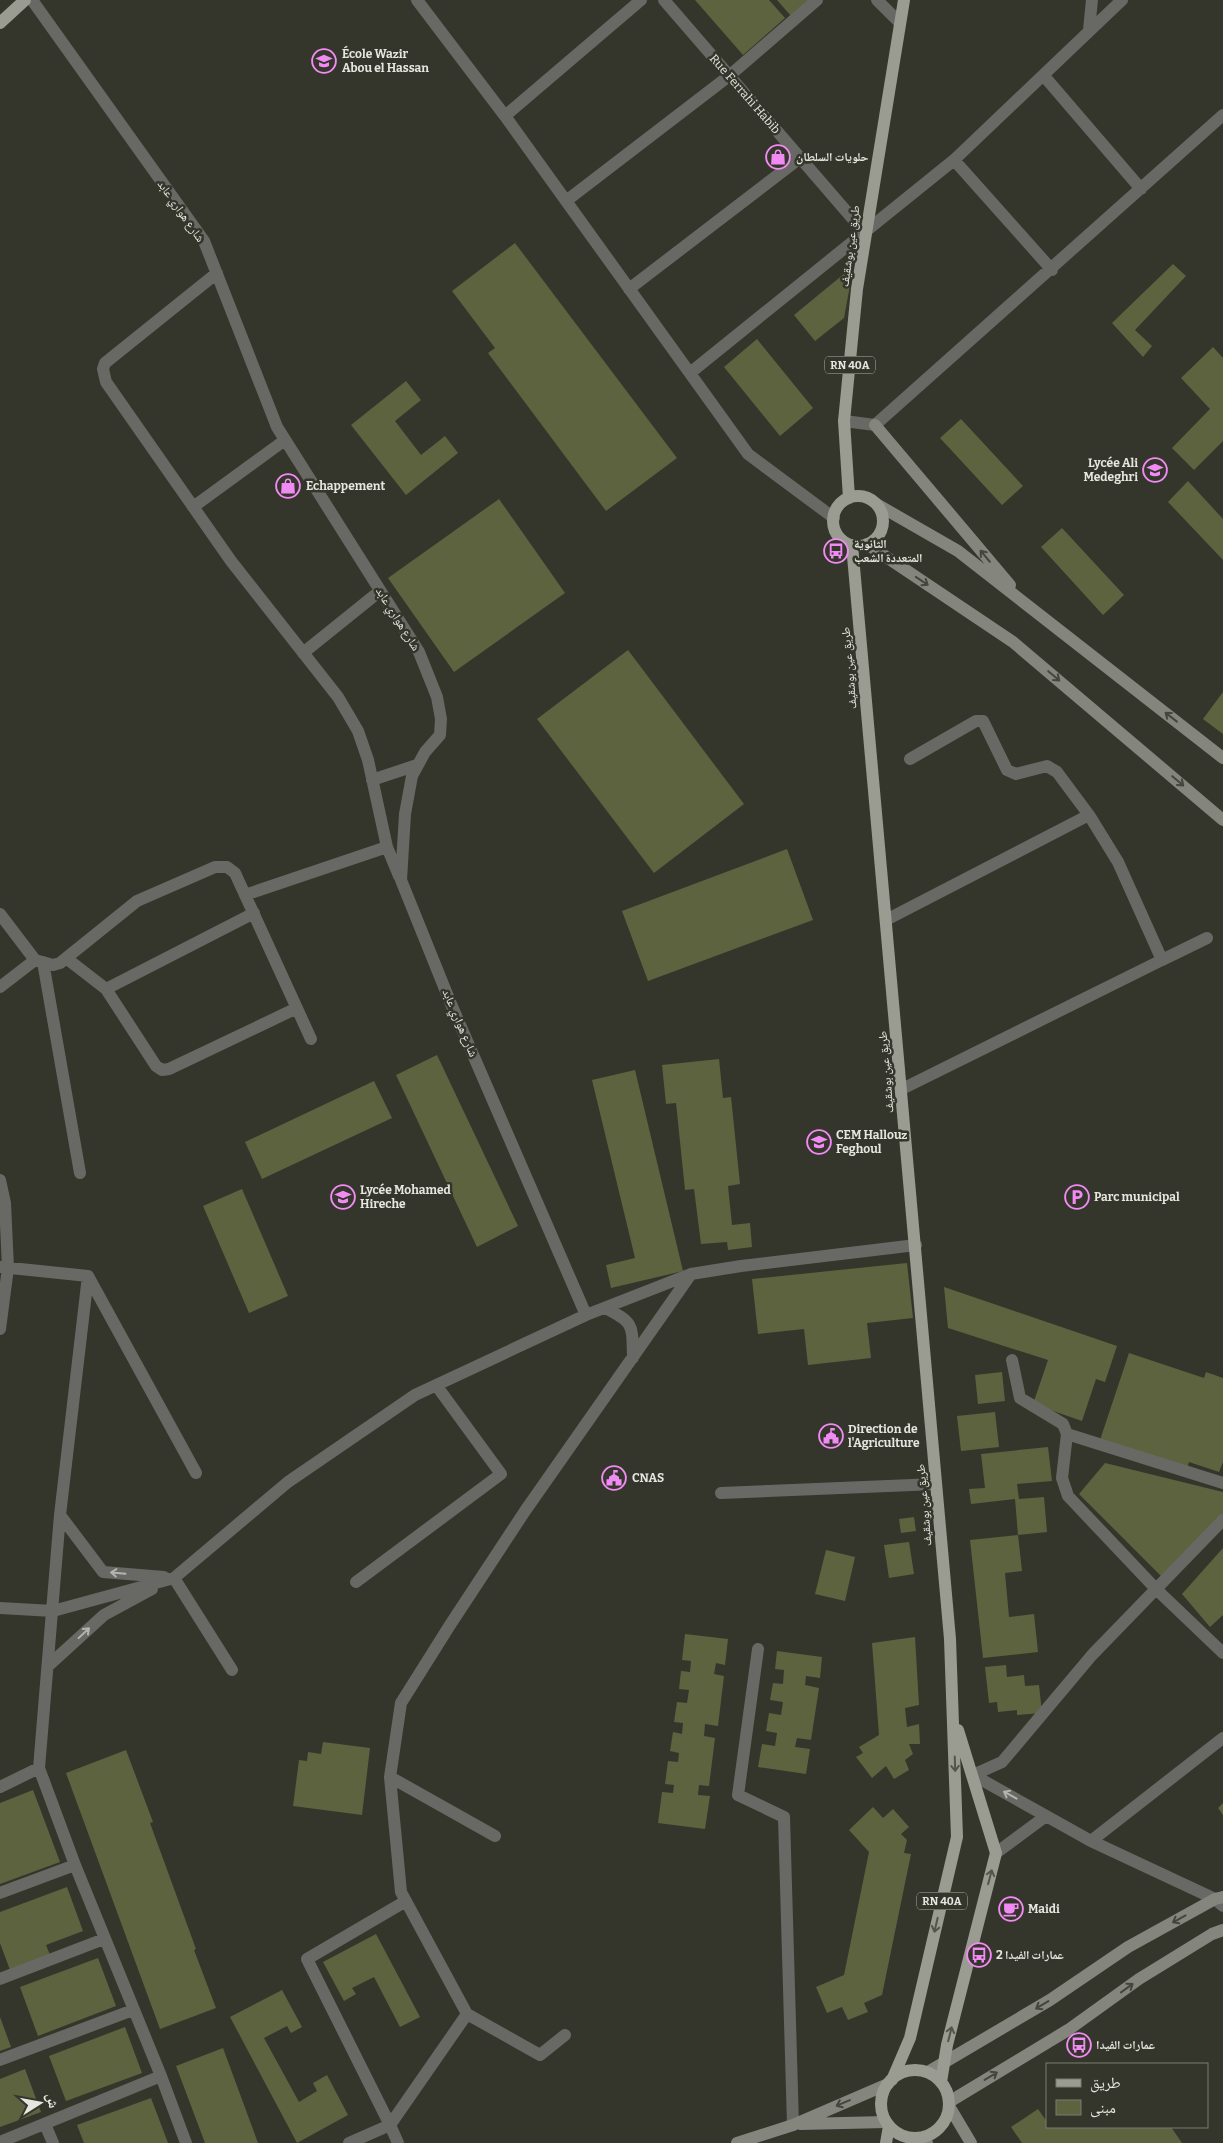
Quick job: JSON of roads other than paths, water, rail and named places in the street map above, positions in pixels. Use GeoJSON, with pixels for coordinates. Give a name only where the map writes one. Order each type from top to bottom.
{"type":"FeatureCollection","features":[{"type":"Feature","properties":{"kind":"main road"},"geometry":{"type":"LineString","coordinates":[[0,23],[25,0]]}},
{"type":"Feature","properties":{"kind":"main road","name":"طريق عين بوشقيف"},"geometry":{"type":"LineString","coordinates":[[849,498],[844,421],[857,288],[904,0]]}},
{"type":"Feature","properties":{"kind":"main road"},"geometry":{"type":"LineString","coordinates":[[858,496],[866,498],[878,505],[883,516],[883,525],[880,533],[867,544],[852,545],[843,541],[837,534],[834,518],[842,502],[849,498],[858,496]]}},
{"type":"Feature","properties":{"kind":"main road","name":"طريق عين بوشقيف"},"geometry":{"type":"LineString","coordinates":[[852,545],[916,1245],[950,1639],[954,1716]]}},
{"type":"Feature","properties":{"kind":"main road","name":"RN 40A"},"geometry":{"type":"LineString","coordinates":[[941,2082],[942,2065],[996,1853],[954,1716]]}},
{"type":"Feature","properties":{"kind":"main road","name":"RN 40A"},"geometry":{"type":"LineString","coordinates":[[890,2082],[910,2038],[957,1837],[954,1716]]}},
{"type":"Feature","properties":{"kind":"main road"},"geometry":{"type":"LineString","coordinates":[[886,2143],[888,2124],[882,2107],[884,2091],[890,2082],[909,2070],[928,2072],[941,2082],[947,2091],[949,2104],[946,2118],[941,2127],[933,2134],[923,2140],[903,2136],[888,2124]]}},
{"type":"Feature","properties":{"kind":"street","name":"شارع هواري عابد"},"geometry":{"type":"LineString","coordinates":[[32,0],[204,241],[277,426],[419,652],[437,698],[441,719],[440,735],[425,752],[412,776],[405,814],[401,880],[451,1004],[586,1316]]}},
{"type":"Feature","properties":{"kind":"street"},"geometry":{"type":"LineString","coordinates":[[417,0],[505,116],[748,454],[834,518]]}},
{"type":"Feature","properties":{"kind":"street"},"geometry":{"type":"LineString","coordinates":[[505,116],[641,0]]}},
{"type":"Feature","properties":{"kind":"street","name":"Rue Ferrahi Habib"},"geometry":{"type":"LineString","coordinates":[[664,0],[865,233]]}},
{"type":"Feature","properties":{"kind":"street"},"geometry":{"type":"LineString","coordinates":[[566,200],[729,76],[817,0]]}},
{"type":"Feature","properties":{"kind":"street"},"geometry":{"type":"LineString","coordinates":[[877,0],[900,23]]}},
{"type":"Feature","properties":{"kind":"street"},"geometry":{"type":"LineString","coordinates":[[1089,30],[1092,0]]}},
{"type":"Feature","properties":{"kind":"street"},"geometry":{"type":"LineString","coordinates":[[690,372],[954,160],[1122,0]]}},
{"type":"Feature","properties":{"kind":"street"},"geometry":{"type":"LineString","coordinates":[[1044,76],[1141,189]]}},
{"type":"Feature","properties":{"kind":"street"},"geometry":{"type":"LineString","coordinates":[[876,425],[1052,270],[1223,115]]}},
{"type":"Feature","properties":{"kind":"street"},"geometry":{"type":"LineString","coordinates":[[630,289],[800,158]]}},
{"type":"Feature","properties":{"kind":"street"},"geometry":{"type":"LineString","coordinates":[[954,160],[1052,270]]}},
{"type":"Feature","properties":{"kind":"street"},"geometry":{"type":"LineString","coordinates":[[217,274],[105,363],[103,369],[106,382],[231,561],[338,697],[358,731],[372,780],[387,847],[401,880]]}},
{"type":"Feature","properties":{"kind":"street"},"geometry":{"type":"LineString","coordinates":[[844,421],[876,425],[1028,606]]}},
{"type":"Feature","properties":{"kind":"street"},"geometry":{"type":"LineString","coordinates":[[193,507],[285,440]]}},
{"type":"Feature","properties":{"kind":"street"},"geometry":{"type":"LineString","coordinates":[[878,505],[958,551],[1223,758]]}},
{"type":"Feature","properties":{"kind":"street"},"geometry":{"type":"LineString","coordinates":[[867,544],[1013,642],[1223,820]]}},
{"type":"Feature","properties":{"kind":"street"},"geometry":{"type":"LineString","coordinates":[[303,653],[380,590]]}},
{"type":"Feature","properties":{"kind":"street"},"geometry":{"type":"LineString","coordinates":[[910,759],[976,721],[983,721],[1007,770],[1016,774],[1047,766],[1057,772],[1089,815],[1118,862],[1162,960]]}},
{"type":"Feature","properties":{"kind":"street"},"geometry":{"type":"LineString","coordinates":[[372,780],[417,765]]}},
{"type":"Feature","properties":{"kind":"street"},"geometry":{"type":"LineString","coordinates":[[886,920],[1089,815]]}},
{"type":"Feature","properties":{"kind":"street"},"geometry":{"type":"LineString","coordinates":[[245,895],[387,847]]}},
{"type":"Feature","properties":{"kind":"street"},"geometry":{"type":"LineString","coordinates":[[0,987],[39,961],[54,965],[66,958],[137,901],[215,867],[227,867],[236,873],[311,1039]]}},
{"type":"Feature","properties":{"kind":"street"},"geometry":{"type":"LineString","coordinates":[[106,989],[254,913]]}},
{"type":"Feature","properties":{"kind":"street"},"geometry":{"type":"LineString","coordinates":[[0,914],[39,961],[80,1173]]}},
{"type":"Feature","properties":{"kind":"street"},"geometry":{"type":"LineString","coordinates":[[902,1089],[1208,938]]}},
{"type":"Feature","properties":{"kind":"street"},"geometry":{"type":"LineString","coordinates":[[66,958],[106,989],[156,1066],[162,1070],[169,1069],[297,1008]]}},
{"type":"Feature","properties":{"kind":"street"},"geometry":{"type":"LineString","coordinates":[[0,1180],[5,1203],[4,1267],[0,1329]]}},
{"type":"Feature","properties":{"kind":"street"},"geometry":{"type":"LineString","coordinates":[[48,1666],[104,1615],[174,1578],[288,1482],[415,1395],[586,1316],[691,1274],[741,1266],[916,1245]]}},
{"type":"Feature","properties":{"kind":"street"},"geometry":{"type":"LineString","coordinates":[[4,1267],[88,1276]]}},
{"type":"Feature","properties":{"kind":"street"},"geometry":{"type":"LineString","coordinates":[[565,2035],[540,2055],[467,2014],[401,1892],[390,1777],[401,1703],[525,1510],[691,1274]]}},
{"type":"Feature","properties":{"kind":"street"},"geometry":{"type":"LineString","coordinates":[[88,1276],[196,1472]]}},
{"type":"Feature","properties":{"kind":"street"},"geometry":{"type":"LineString","coordinates":[[88,1276],[60,1515],[39,1768],[75,1866],[161,2076],[186,2143]]}},
{"type":"Feature","properties":{"kind":"street"},"geometry":{"type":"LineString","coordinates":[[605,1308],[626,1319],[632,1332],[633,1358]]}},
{"type":"Feature","properties":{"kind":"street"},"geometry":{"type":"LineString","coordinates":[[1012,1360],[1020,1398],[1063,1424],[1067,1434],[1062,1478],[1068,1496],[1156,1589],[1223,1653]]}},
{"type":"Feature","properties":{"kind":"street"},"geometry":{"type":"LineString","coordinates":[[356,1582],[501,1474],[436,1385]]}},
{"type":"Feature","properties":{"kind":"street"},"geometry":{"type":"LineString","coordinates":[[1067,1434],[1223,1484]]}},
{"type":"Feature","properties":{"kind":"street"},"geometry":{"type":"LineString","coordinates":[[721,1492],[936,1484]]}},
{"type":"Feature","properties":{"kind":"street"},"geometry":{"type":"LineString","coordinates":[[60,1515],[103,1572],[174,1578]]}},
{"type":"Feature","properties":{"kind":"street"},"geometry":{"type":"LineString","coordinates":[[973,1775],[1002,1762],[1092,1655],[1223,1520]]}},
{"type":"Feature","properties":{"kind":"street"},"geometry":{"type":"LineString","coordinates":[[0,1608],[53,1611],[174,1578]]}},
{"type":"Feature","properties":{"kind":"street"},"geometry":{"type":"LineString","coordinates":[[174,1578],[232,1670]]}},
{"type":"Feature","properties":{"kind":"street"},"geometry":{"type":"LineString","coordinates":[[758,1649],[738,1795],[784,1817],[793,2125]]}},
{"type":"Feature","properties":{"kind":"street"},"geometry":{"type":"LineString","coordinates":[[1091,1842],[1223,1738]]}},
{"type":"Feature","properties":{"kind":"street"},"geometry":{"type":"LineString","coordinates":[[0,1787],[39,1768]]}},
{"type":"Feature","properties":{"kind":"street"},"geometry":{"type":"LineString","coordinates":[[973,1775],[1091,1842],[1220,1901]]}},
{"type":"Feature","properties":{"kind":"street"},"geometry":{"type":"LineString","coordinates":[[390,1777],[495,1836]]}},
{"type":"Feature","properties":{"kind":"street"},"geometry":{"type":"LineString","coordinates":[[996,1853],[1046,1816]]}},
{"type":"Feature","properties":{"kind":"street"},"geometry":{"type":"LineString","coordinates":[[0,1893],[75,1866]]}},
{"type":"Feature","properties":{"kind":"street"},"geometry":{"type":"LineString","coordinates":[[398,2143],[307,1959],[406,1901]]}},
{"type":"Feature","properties":{"kind":"street"},"geometry":{"type":"LineString","coordinates":[[928,2072],[1050,2000],[1128,1947],[1220,1901]]}},
{"type":"Feature","properties":{"kind":"street"},"geometry":{"type":"LineString","coordinates":[[971,2143],[949,2104],[1068,2030],[1140,1978],[1212,1934],[1223,1930]]}},
{"type":"Feature","properties":{"kind":"street"},"geometry":{"type":"LineString","coordinates":[[0,1979],[104,1939]]}},
{"type":"Feature","properties":{"kind":"street"},"geometry":{"type":"LineString","coordinates":[[0,2060],[133,2010]]}},
{"type":"Feature","properties":{"kind":"street"},"geometry":{"type":"LineString","coordinates":[[349,2143],[390,2125],[467,2014]]}},
{"type":"Feature","properties":{"kind":"street"},"geometry":{"type":"LineString","coordinates":[[0,2142],[161,2076]]}},
{"type":"Feature","properties":{"kind":"street"},"geometry":{"type":"LineString","coordinates":[[737,2143],[793,2125],[890,2082]]}},
{"type":"Feature","properties":{"kind":"street"},"geometry":{"type":"LineString","coordinates":[[45,2124],[53,2143]]}},
{"type":"Feature","properties":{"kind":"street"},"geometry":{"type":"LineString","coordinates":[[793,2125],[888,2124]]}},
{"type":"Feature","properties":{"kind":"place","name":"École Wazir Abou el Hassan"},"geometry":{"type":"Point","coordinates":[324,61]}},
{"type":"Feature","properties":{"kind":"place","name":"حلويات السلطان"},"geometry":{"type":"Point","coordinates":[778,157]}},
{"type":"Feature","properties":{"kind":"place","name":"Lycée Ali Medeghri"},"geometry":{"type":"Point","coordinates":[1155,470]}},
{"type":"Feature","properties":{"kind":"place","name":"Echappement"},"geometry":{"type":"Point","coordinates":[288,486]}},
{"type":"Feature","properties":{"kind":"place","name":"الثانوية المتعددة الشعب"},"geometry":{"type":"Point","coordinates":[836,551]}},
{"type":"Feature","properties":{"kind":"place","name":"CEM Hallouz Feghoul"},"geometry":{"type":"Point","coordinates":[819,1142]}},
{"type":"Feature","properties":{"kind":"place","name":"Lycée Mohamed Hireche"},"geometry":{"type":"Point","coordinates":[343,1197]}},
{"type":"Feature","properties":{"kind":"place","name":"Parc municipal"},"geometry":{"type":"Point","coordinates":[1077,1197]}},
{"type":"Feature","properties":{"kind":"place","name":"Direction de l'Agriculture"},"geometry":{"type":"Point","coordinates":[831,1436]}},
{"type":"Feature","properties":{"kind":"place","name":"CNAS"},"geometry":{"type":"Point","coordinates":[614,1478]}},
{"type":"Feature","properties":{"kind":"place","name":"Maidi"},"geometry":{"type":"Point","coordinates":[1011,1909]}},
{"type":"Feature","properties":{"kind":"place","name":"عمارات الفيدا 2"},"geometry":{"type":"Point","coordinates":[979,1955]}},
{"type":"Feature","properties":{"kind":"place","name":"عمارات الفيدا"},"geometry":{"type":"Point","coordinates":[1079,2045]}}]}
